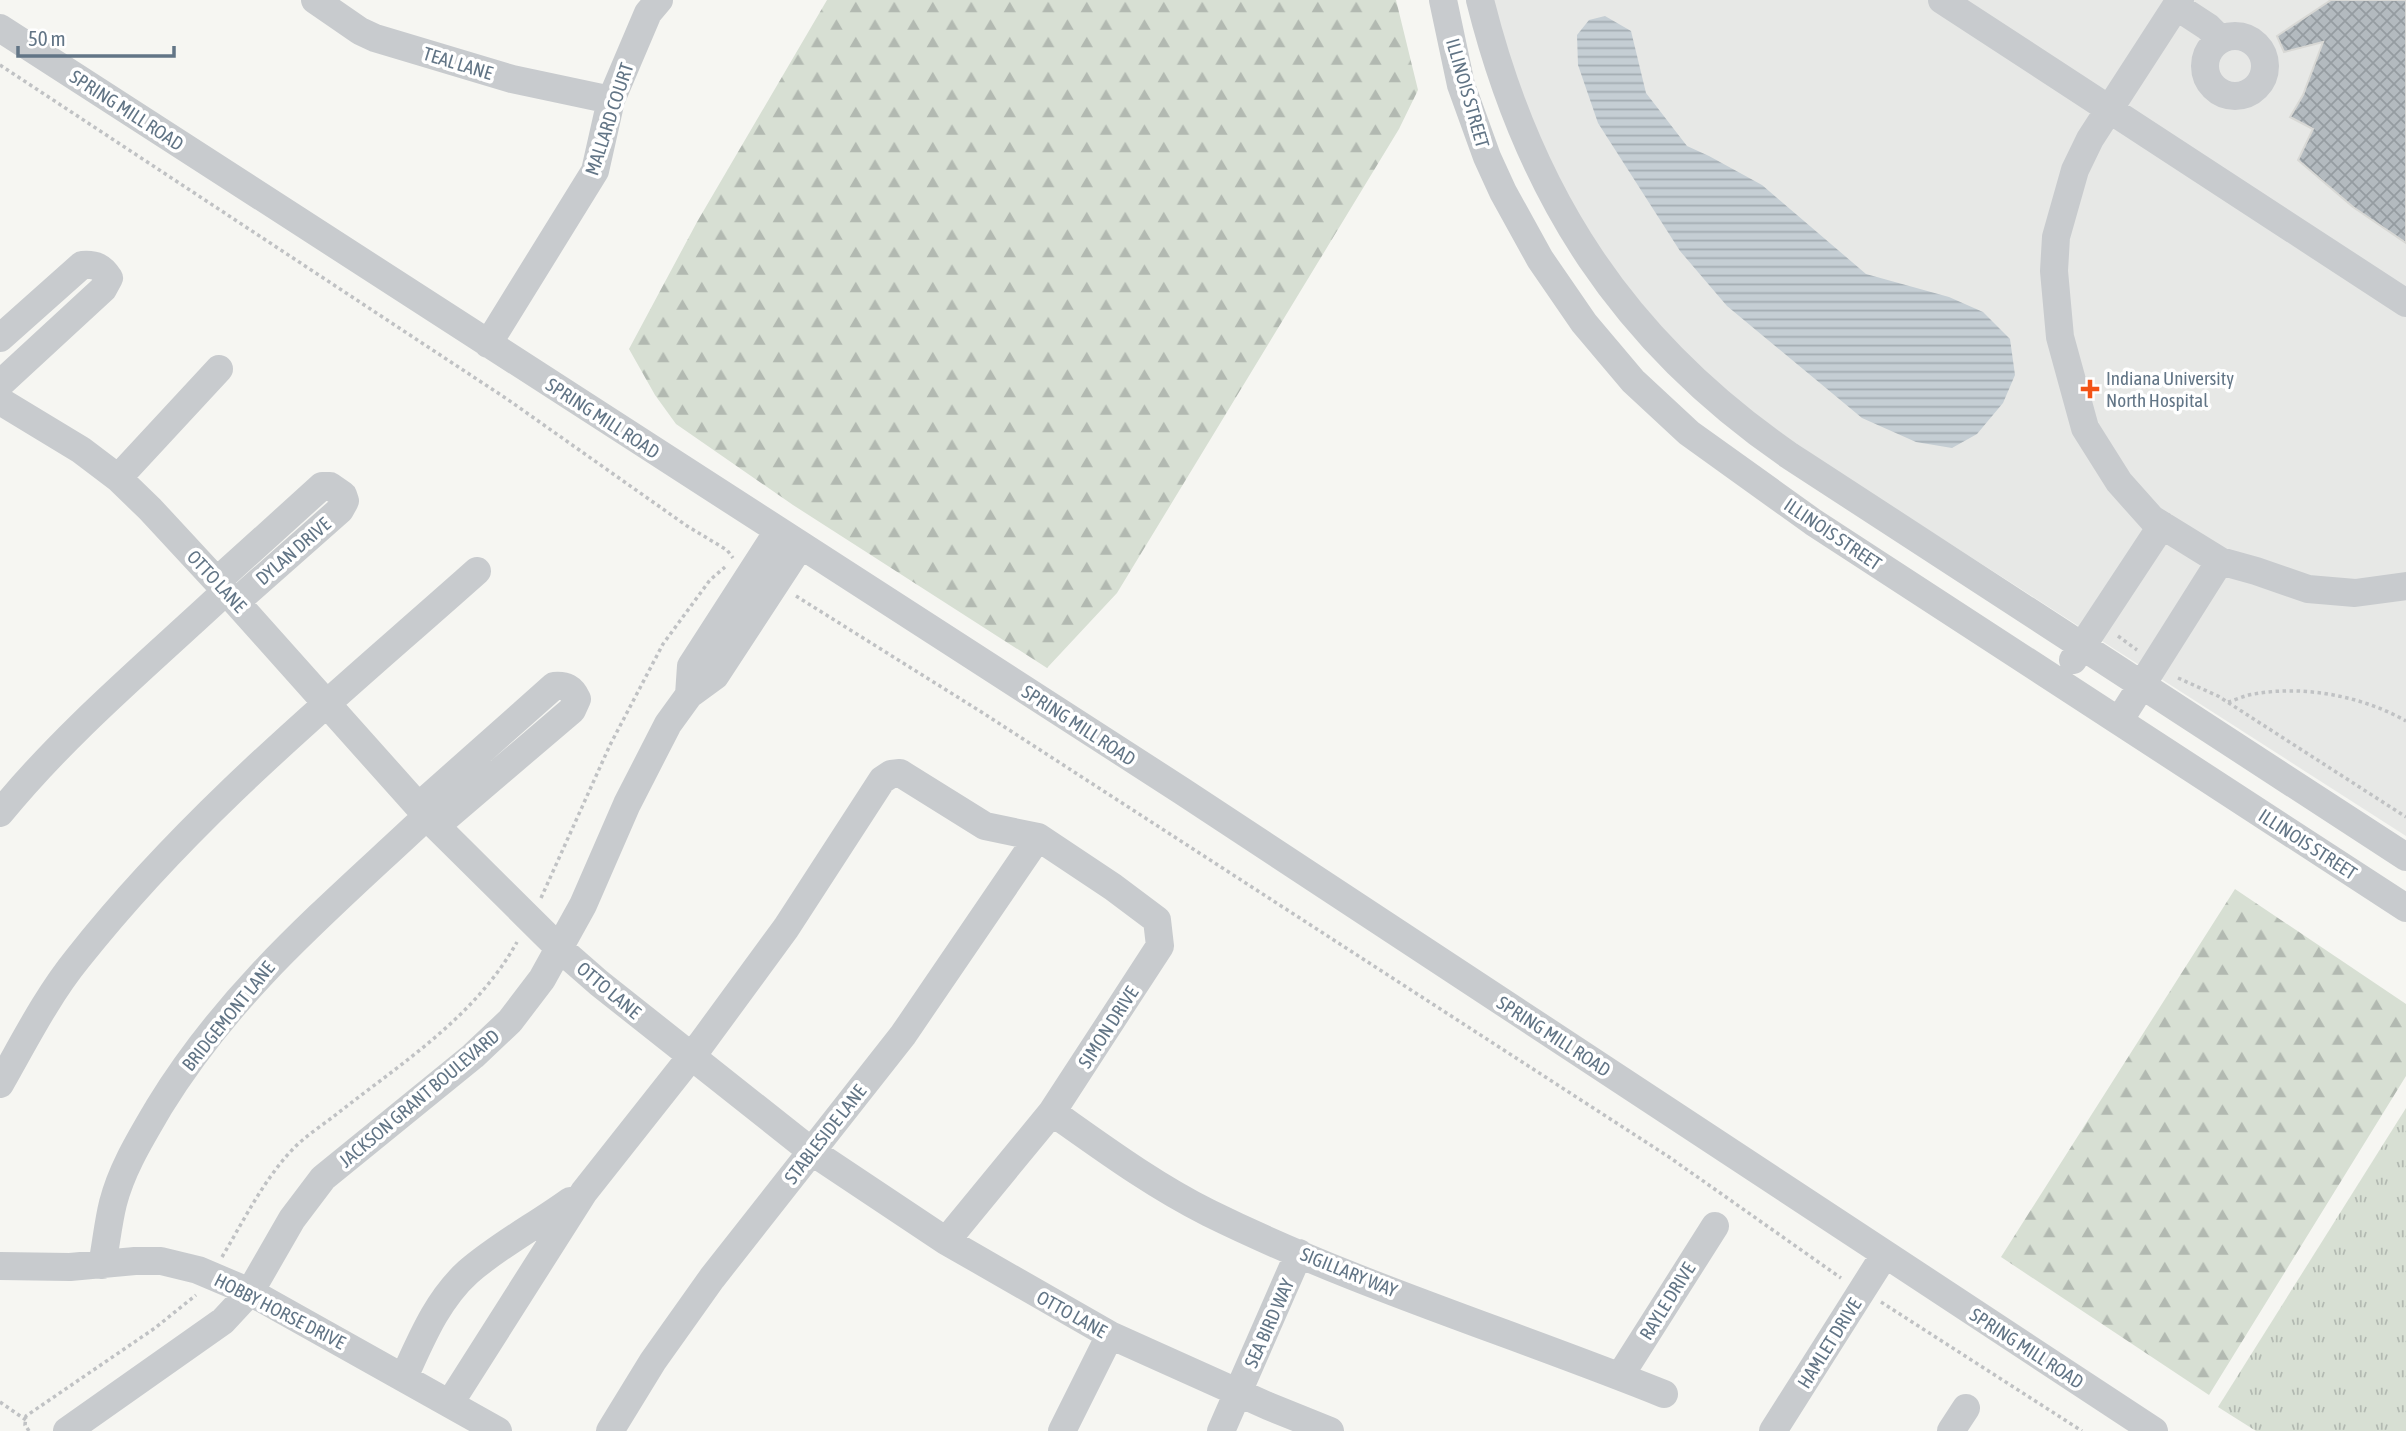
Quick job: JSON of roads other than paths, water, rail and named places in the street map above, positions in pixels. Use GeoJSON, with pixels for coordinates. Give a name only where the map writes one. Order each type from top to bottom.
{"type":"FeatureCollection","features":[{"type":"Feature","properties":{"kind":"street","name":"TEAL LANE"},"geometry":{"type":"LineString","coordinates":[[314,0],[375,38],[512,79],[611,100]]}},
{"type":"Feature","properties":{"kind":"street","name":"MALLARD COURT"},"geometry":{"type":"LineString","coordinates":[[488,344],[595,171],[611,100],[648,13],[659,0]]}},
{"type":"Feature","properties":{"kind":"street","name":"ILLINOIS STREET"},"geometry":{"type":"LineString","coordinates":[[1443,0],[1461,85],[1487,157],[1503,192],[1540,259],[1584,323],[1633,381],[1689,433],[1813,522],[2406,908]]}},
{"type":"Feature","properties":{"kind":"street","name":"ILLINOIS STREET"},"geometry":{"type":"LineString","coordinates":[[1480,0],[1513,107],[1560,210],[1601,274],[1648,333],[1701,388],[1759,435],[2149,674],[2406,857]]}},
{"type":"Feature","properties":{"kind":"street"},"geometry":{"type":"LineString","coordinates":[[1942,0],[2406,303]]}},
{"type":"Feature","properties":{"kind":"street"},"geometry":{"type":"LineString","coordinates":[[2220,40],[2178,3],[2090,139],[2075,170],[2056,237],[2054,271],[2060,337],[2085,428],[2119,482],[2152,519],[2220,561],[2308,590],[2355,593],[2406,586]]}},
{"type":"Feature","properties":{"kind":"street","name":"SPRING MILL ROAD"},"geometry":{"type":"LineString","coordinates":[[0,28],[1182,791],[2154,1431]]}},
{"type":"Feature","properties":{"kind":"street"},"geometry":{"type":"LineString","coordinates":[[0,338],[82,265],[103,268],[109,278],[103,289],[0,384]]}},
{"type":"Feature","properties":{"kind":"street"},"geometry":{"type":"LineString","coordinates":[[67,279],[72,319]]}},
{"type":"Feature","properties":{"kind":"street"},"geometry":{"type":"LineString","coordinates":[[40,303],[40,348]]}},
{"type":"Feature","properties":{"kind":"street"},"geometry":{"type":"LineString","coordinates":[[118,478],[219,369]]}},
{"type":"Feature","properties":{"kind":"street","name":"OTTO LANE"},"geometry":{"type":"LineString","coordinates":[[0,401],[80,450],[118,478],[226,591],[427,816],[559,948],[811,1151],[946,1241],[1110,1335],[1330,1431]]}},
{"type":"Feature","properties":{"kind":"street","name":"DYLAN DRIVE"},"geometry":{"type":"LineString","coordinates":[[0,813],[73,732],[226,591],[280,524],[322,486],[330,485],[343,495],[345,501],[340,510],[283,559],[226,591]]}},
{"type":"Feature","properties":{"kind":"street"},"geometry":{"type":"LineString","coordinates":[[280,524],[283,559]]}},
{"type":"Feature","properties":{"kind":"street"},"geometry":{"type":"LineString","coordinates":[[2059,681],[2162,525]]}},
{"type":"Feature","properties":{"kind":"street","name":"JACKSON GRANT BOULEVARD"},"geometry":{"type":"LineString","coordinates":[[67,1431],[223,1321],[250,1292],[292,1219],[323,1178],[473,1056],[510,1021],[542,979],[583,905],[627,804],[668,724],[689,695],[715,676],[771,589],[789,539]]}},
{"type":"Feature","properties":{"kind":"street","name":"JACKSON GRANT BOULEVARD"},"geometry":{"type":"LineString","coordinates":[[689,695],[691,666],[789,539]]}},
{"type":"Feature","properties":{"kind":"street"},"geometry":{"type":"LineString","coordinates":[[2119,721],[2220,561]]}},
{"type":"Feature","properties":{"kind":"street"},"geometry":{"type":"LineString","coordinates":[[0,1084],[34,1024],[76,960],[153,868],[239,781],[477,571]]}},
{"type":"Feature","properties":{"kind":"street","name":"BRIDGEMONT LANE"},"geometry":{"type":"LineString","coordinates":[[102,1265],[113,1203],[128,1162],[176,1081],[243,992],[307,925],[427,816],[471,759],[554,686],[564,685],[573,691],[577,699],[572,710],[536,741],[475,793],[427,816]]}},
{"type":"Feature","properties":{"kind":"street"},"geometry":{"type":"LineString","coordinates":[[528,709],[536,741]]}},
{"type":"Feature","properties":{"kind":"street"},"geometry":{"type":"LineString","coordinates":[[471,759],[475,793]]}},
{"type":"Feature","properties":{"kind":"street"},"geometry":{"type":"LineString","coordinates":[[450,1403],[584,1192],[692,1057],[786,928],[882,780],[891,774],[900,773],[985,826],[1038,836]]}},
{"type":"Feature","properties":{"kind":"street","name":"SIMON DRIVE"},"geometry":{"type":"LineString","coordinates":[[946,1241],[1052,1112],[1160,946],[1157,920],[1114,887],[1038,836]]}},
{"type":"Feature","properties":{"kind":"street","name":"STABLESIDE LANE"},"geometry":{"type":"LineString","coordinates":[[610,1431],[653,1361],[712,1278],[903,1035],[1038,836]]}},
{"type":"Feature","properties":{"kind":"street","name":"SIGILLARY WAY"},"geometry":{"type":"LineString","coordinates":[[1052,1112],[1145,1178],[1208,1213],[1299,1253],[1664,1394]]}},
{"type":"Feature","properties":{"kind":"street"},"geometry":{"type":"LineString","coordinates":[[404,1377],[424,1332],[446,1298],[468,1272],[584,1192]]}},
{"type":"Feature","properties":{"kind":"street","name":"RAYLE DRIVE"},"geometry":{"type":"LineString","coordinates":[[1620,1376],[1715,1226]]}},
{"type":"Feature","properties":{"kind":"street","name":"SEA BIRD WAY"},"geometry":{"type":"LineString","coordinates":[[1222,1431],[1299,1253]]}},
{"type":"Feature","properties":{"kind":"street","name":"HAMLET DRIVE"},"geometry":{"type":"LineString","coordinates":[[1773,1431],[1885,1254]]}},
{"type":"Feature","properties":{"kind":"street","name":"HOBBY HORSE DRIVE"},"geometry":{"type":"LineString","coordinates":[[0,1266],[22,1268],[161,1261],[210,1274],[250,1292],[498,1431]]}},
{"type":"Feature","properties":{"kind":"street"},"geometry":{"type":"LineString","coordinates":[[1062,1431],[1110,1335]]}},
{"type":"Feature","properties":{"kind":"place","name":"Indiana University North Hospital"},"geometry":{"type":"Point","coordinates":[2090,389]}}]}
